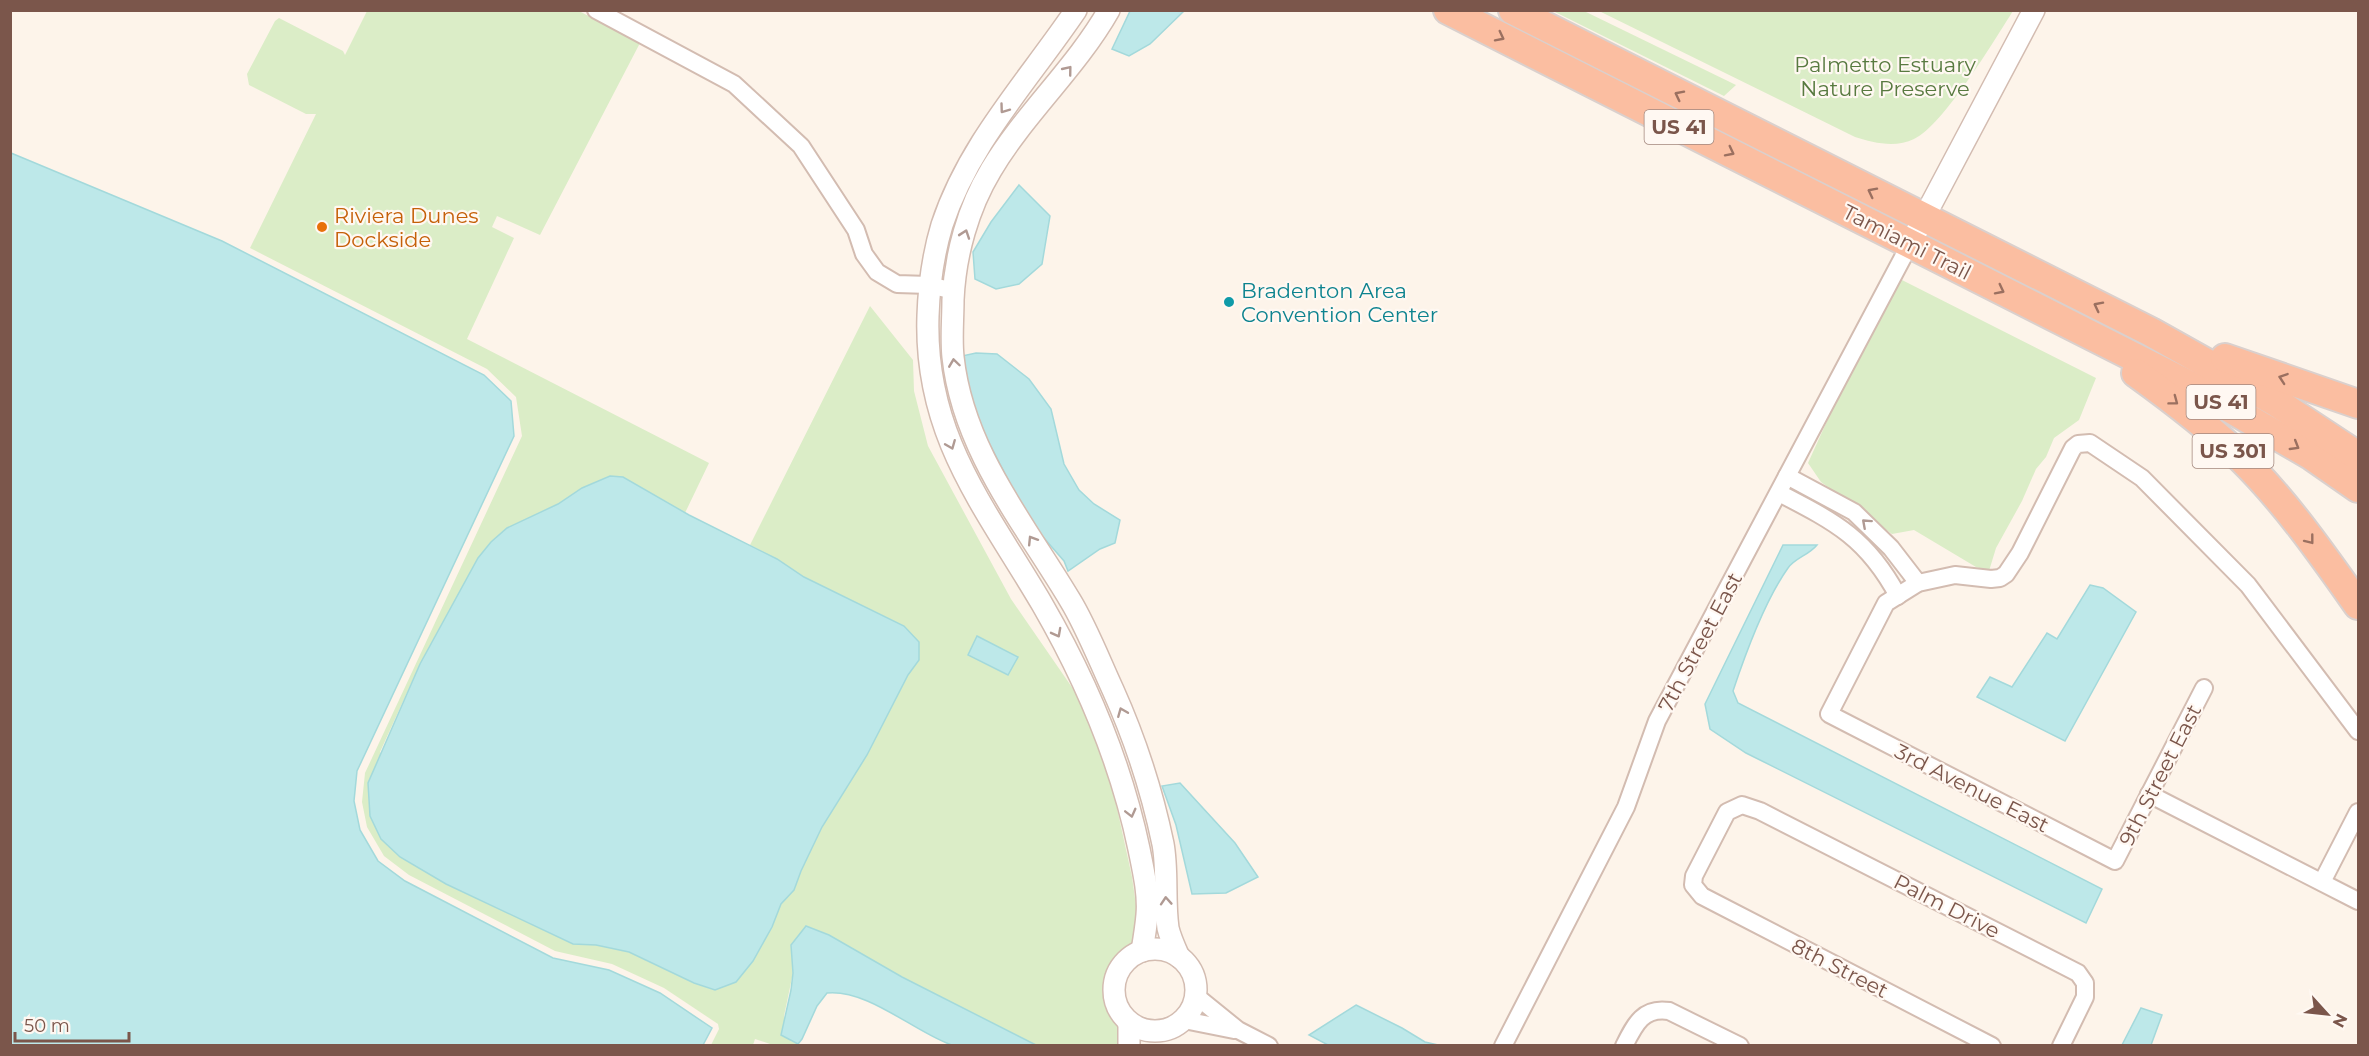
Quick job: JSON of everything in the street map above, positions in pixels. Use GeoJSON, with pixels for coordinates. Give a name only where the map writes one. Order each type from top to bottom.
{"type":"FeatureCollection","features":[{"type":"Feature","properties":{"kind":"highway","name":"Tamiami Trail"},"geometry":{"type":"LineString","coordinates":[[1448,10],[2197,389],[2312,456],[2358,488]]}},
{"type":"Feature","properties":{"kind":"highway","name":"Tamiami Trail"},"geometry":{"type":"LineString","coordinates":[[1513,10],[2151,332],[2276,402],[2358,456]]}},
{"type":"Feature","properties":{"kind":"highway","name":"US 301"},"geometry":{"type":"LineString","coordinates":[[2077,328],[2197,418],[2241,458],[2283,505],[2358,605]]}},
{"type":"Feature","properties":{"kind":"highway"},"geometry":{"type":"LineString","coordinates":[[2151,332],[2358,404]]}},
{"type":"Feature","properties":{"kind":"street"},"geometry":{"type":"LineString","coordinates":[[596,10],[734,84],[801,147],[856,230],[864,254],[877,272],[897,284],[929,285],[954,291]]}},
{"type":"Feature","properties":{"kind":"street"},"geometry":{"type":"LineString","coordinates":[[1076,10],[969,162],[942,226],[929,285],[927,347],[932,386],[941,420],[966,479],[1043,607],[1095,712],[1126,794],[1142,865],[1148,913],[1142,951]]}},
{"type":"Feature","properties":{"kind":"street"},"geometry":{"type":"LineString","coordinates":[[1109,10],[1083,51],[1010,142],[990,171],[972,211],[959,250],[954,291],[953,360],[960,397],[971,431],[994,480],[1072,603],[1122,711],[1151,792],[1163,846],[1168,930],[1179,957],[1193,974],[1196,996],[1192,1009],[1184,1020],[1156,1039],[1148,1031],[1130,1023],[1121,1014],[1115,1003],[1116,977],[1122,966],[1142,951],[1155,949],[1168,951],[1179,957]]}},
{"type":"Feature","properties":{"kind":"street"},"geometry":{"type":"LineString","coordinates":[[1910,244],[2034,10]]}},
{"type":"Feature","properties":{"kind":"street","name":"7th Street East"},"geometry":{"type":"LineString","coordinates":[[1503,1046],[1626,807],[1657,721],[1910,244]]}},
{"type":"Feature","properties":{"kind":"street"},"geometry":{"type":"LineString","coordinates":[[1779,493],[1835,523],[1858,541],[1886,573],[1898,596],[1918,583],[1955,575],[1991,579],[2000,578],[2006,574],[2020,553],[2073,448],[2078,444],[2090,443],[2142,478],[2248,585],[2358,731]]}},
{"type":"Feature","properties":{"kind":"street"},"geometry":{"type":"LineString","coordinates":[[1787,476],[1846,506],[1872,527],[1918,583]]}},
{"type":"Feature","properties":{"kind":"street"},"geometry":{"type":"LineString","coordinates":[[1835,523],[1846,506]]}},
{"type":"Feature","properties":{"kind":"street"},"geometry":{"type":"LineString","coordinates":[[1875,559],[1891,548]]}},
{"type":"Feature","properties":{"kind":"street","name":"3rd Avenue East"},"geometry":{"type":"LineString","coordinates":[[1898,596],[1886,603],[1829,714],[2115,861]]}},
{"type":"Feature","properties":{"kind":"street"},"geometry":{"type":"LineString","coordinates":[[1043,607],[1072,603]]}},
{"type":"Feature","properties":{"kind":"street","name":"9th Street East"},"geometry":{"type":"LineString","coordinates":[[2115,861],[2204,688]]}},
{"type":"Feature","properties":{"kind":"street"},"geometry":{"type":"LineString","coordinates":[[2149,794],[2358,901]]}},
{"type":"Feature","properties":{"kind":"street","name":"8th Street"},"geometry":{"type":"LineString","coordinates":[[1742,805],[1727,812],[1694,876],[1693,885],[1702,896],[1725,910],[1992,1046]]}},
{"type":"Feature","properties":{"kind":"street","name":"Palm Drive"},"geometry":{"type":"LineString","coordinates":[[1742,805],[1760,811],[2078,973],[2085,983],[2085,997],[2061,1046]]}},
{"type":"Feature","properties":{"kind":"street"},"geometry":{"type":"LineString","coordinates":[[2322,882],[2358,812]]}},
{"type":"Feature","properties":{"kind":"street"},"geometry":{"type":"LineString","coordinates":[[1196,996],[1238,1030],[1269,1046]]}},
{"type":"Feature","properties":{"kind":"street"},"geometry":{"type":"LineString","coordinates":[[1624,1046],[1641,1018],[1650,1011],[1670,1011],[1740,1046]]}},
{"type":"Feature","properties":{"kind":"street"},"geometry":{"type":"LineString","coordinates":[[1184,1020],[1238,1030]]}},
{"type":"Feature","properties":{"kind":"street"},"geometry":{"type":"LineString","coordinates":[[1130,1023],[1130,1046]]}},
{"type":"Feature","properties":{"kind":"green space"},"geometry":{"type":"Polygon","coordinates":[[[367,11],[579,11],[640,43],[540,235],[497,216],[492,227],[514,238],[467,339],[709,463],[685,513],[623,477],[610,476],[582,488],[478,558],[420,664],[380,752],[446,884],[573,944],[596,945],[629,952],[714,990],[753,961],[772,927],[781,904],[794,890],[822,827],[867,755],[908,675],[919,660],[904,626],[804,577],[750,545],[870,306],[913,360],[914,391],[928,446],[1011,599],[1078,696],[1110,776],[1132,877],[1138,919],[1134,946],[1115,962],[1106,982],[1108,1005],[1121,1026],[1119,1045],[1036,1045],[902,977],[829,935],[806,926],[791,945],[793,973],[784,1016],[791,1041],[798,1044],[773,1045],[755,1039],[753,1045],[711,1045],[719,1029],[718,1024],[664,988],[612,964],[555,951],[409,875],[384,856],[367,827],[362,802],[365,773],[522,436],[516,397],[487,369],[250,248],[316,114],[306,114],[249,85],[247,74],[275,21],[279,18],[343,51],[345,55],[367,11]]]}},
{"type":"Feature","properties":{"kind":"green space"},"geometry":{"type":"Polygon","coordinates":[[[1553,11],[1584,11],[1736,85],[1724,96],[1553,11]]]}},
{"type":"Feature","properties":{"kind":"green space","name":"Palmetto Estuary Nature Preserve"},"geometry":{"type":"Polygon","coordinates":[[[1599,11],[2013,11],[1968,81],[1939,117],[1926,131],[1914,139],[1892,144],[1877,143],[1855,137],[1599,11]]]}},
{"type":"Feature","properties":{"kind":"green space"},"geometry":{"type":"Polygon","coordinates":[[[1900,279],[2096,378],[2079,420],[2054,438],[2046,457],[2036,469],[2022,501],[1996,548],[1989,571],[1976,567],[1914,530],[1892,534],[1821,482],[1808,463],[1837,399],[1900,279]]]}},
{"type":"Feature","properties":{"kind":"water"},"geometry":{"type":"Polygon","coordinates":[[[1130,10],[1184,11],[1150,44],[1129,56],[1112,49],[1130,10]]]}},
{"type":"Feature","properties":{"kind":"water"},"geometry":{"type":"Polygon","coordinates":[[[11,153],[222,241],[484,375],[511,401],[514,436],[357,771],[354,801],[360,830],[378,861],[405,881],[553,958],[609,970],[660,993],[712,1028],[703,1045],[11,1045],[11,153]]]}},
{"type":"Feature","properties":{"kind":"water"},"geometry":{"type":"Polygon","coordinates":[[[1019,185],[1050,216],[1042,264],[1019,284],[996,289],[975,279],[973,252],[991,222],[1019,185]]]}},
{"type":"Feature","properties":{"kind":"water"},"geometry":{"type":"Polygon","coordinates":[[[976,353],[997,354],[1029,379],[1051,409],[1064,464],[1079,490],[1094,504],[1120,520],[1115,543],[1100,549],[1068,571],[1064,561],[1030,522],[972,410],[962,356],[976,353]]]}},
{"type":"Feature","properties":{"kind":"water"},"geometry":{"type":"Polygon","coordinates":[[[610,476],[623,477],[689,515],[777,559],[804,577],[904,626],[919,642],[919,660],[908,675],[867,755],[822,827],[794,890],[781,904],[772,927],[753,961],[736,982],[715,990],[694,983],[629,952],[596,945],[573,944],[446,884],[400,857],[381,839],[370,816],[368,783],[420,664],[478,558],[507,528],[558,504],[582,488],[610,476]]]}},
{"type":"Feature","properties":{"kind":"water"},"geometry":{"type":"Polygon","coordinates":[[[1783,545],[1817,545],[1788,568],[1764,611],[1733,691],[1738,703],[2102,889],[2086,923],[1746,753],[1710,729],[1705,704],[1783,545]]]}},
{"type":"Feature","properties":{"kind":"water"},"geometry":{"type":"Polygon","coordinates":[[[2090,585],[2103,588],[2136,612],[2065,741],[1977,697],[1990,677],[2012,687],[2047,633],[2057,639],[2090,585]]]}},
{"type":"Feature","properties":{"kind":"water"},"geometry":{"type":"Polygon","coordinates":[[[977,636],[1018,657],[1008,675],[968,655],[977,636]]]}},
{"type":"Feature","properties":{"kind":"water"},"geometry":{"type":"Polygon","coordinates":[[[1180,783],[1235,843],[1258,877],[1226,893],[1192,894],[1176,825],[1162,786],[1180,783]]]}},
{"type":"Feature","properties":{"kind":"water"},"geometry":{"type":"Polygon","coordinates":[[[806,926],[829,935],[902,977],[1036,1045],[955,1046],[935,1038],[873,1004],[842,993],[827,993],[817,1006],[798,1044],[781,1035],[793,973],[791,945],[806,926]]]}},
{"type":"Feature","properties":{"kind":"water"},"geometry":{"type":"Polygon","coordinates":[[[1356,1005],[1425,1042],[1438,1045],[1328,1045],[1309,1035],[1356,1005]]]}},
{"type":"Feature","properties":{"kind":"water"},"geometry":{"type":"Polygon","coordinates":[[[2141,1008],[2162,1015],[2151,1045],[2122,1045],[2141,1008]]]}},
{"type":"Feature","properties":{"kind":"place","name":"Riviera Dunes Dockside"},"geometry":{"type":"Point","coordinates":[322,227]}},
{"type":"Feature","properties":{"kind":"place","name":"Bradenton Area Convention Center"},"geometry":{"type":"Point","coordinates":[1229,302]}}]}
